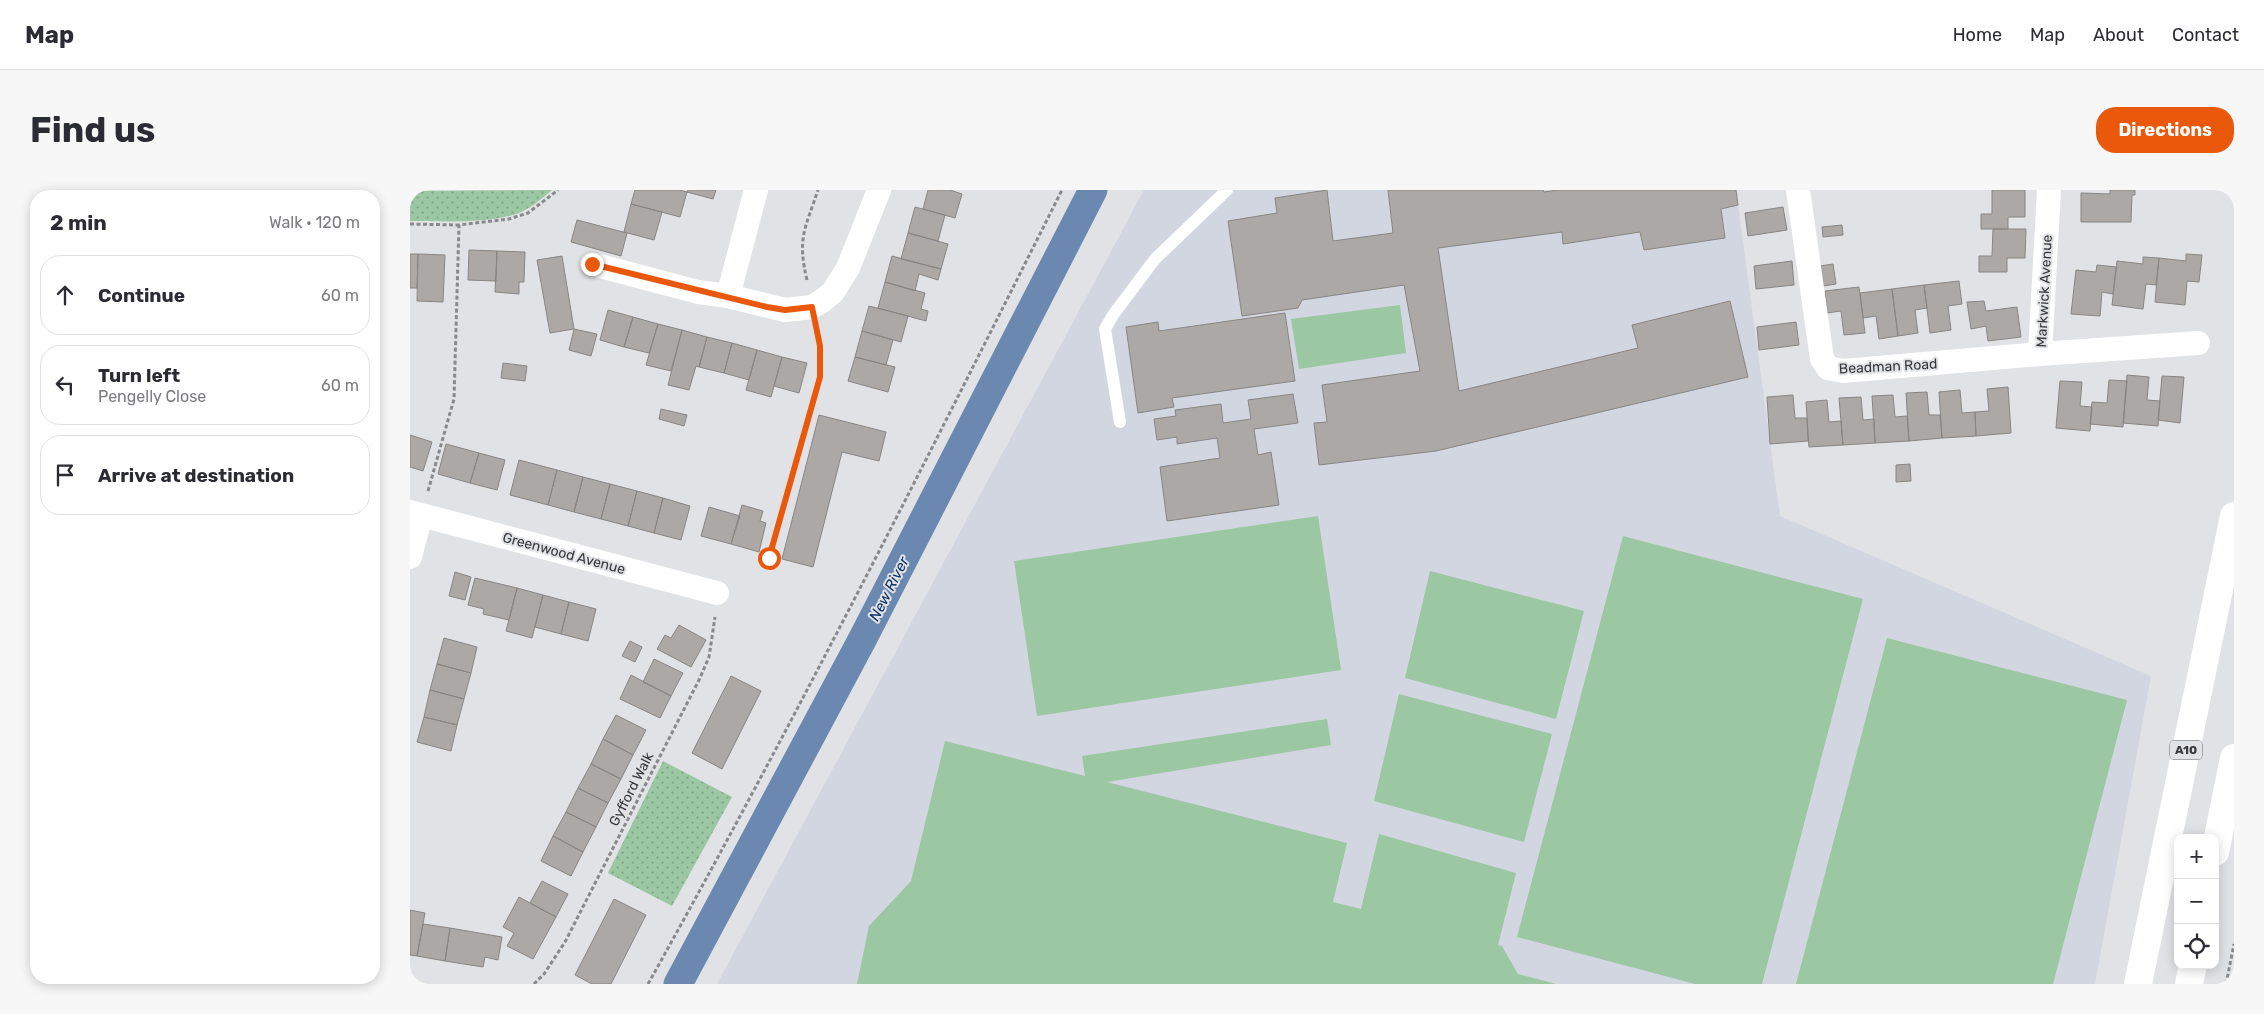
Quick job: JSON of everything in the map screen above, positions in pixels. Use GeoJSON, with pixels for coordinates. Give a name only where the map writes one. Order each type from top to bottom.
{"type":"FeatureCollection","features":[{"type":"Feature","properties":{"kind":"highway","name":"A10"},"geometry":{"type":"LineString","coordinates":[[2138,984],[2234,516]]}},
{"type":"Feature","properties":{"kind":"highway"},"geometry":{"type":"LineString","coordinates":[[2219,834],[2234,758]]}},
{"type":"Feature","properties":{"kind":"highway"},"geometry":{"type":"LineString","coordinates":[[2189,984],[2192,969]]}},
{"type":"Feature","properties":{"kind":"street"},"geometry":{"type":"LineString","coordinates":[[728,296],[756,190]]}},
{"type":"Feature","properties":{"kind":"street"},"geometry":{"type":"LineString","coordinates":[[592,264],[698,292],[728,296],[785,310],[812,307],[833,292],[840,282],[848,268],[879,190]]}},
{"type":"Feature","properties":{"kind":"street","name":"Beadman Road"},"geometry":{"type":"LineString","coordinates":[[1798,190],[1822,359],[1828,368],[1843,371],[2040,354]]}},
{"type":"Feature","properties":{"kind":"street","name":"Markwick Avenue"},"geometry":{"type":"LineString","coordinates":[[2049,190],[2040,354],[2198,343]]}},
{"type":"Feature","properties":{"kind":"street"},"geometry":{"type":"LineString","coordinates":[[410,557],[415,514]]}},
{"type":"Feature","properties":{"kind":"street","name":"Greenwood Avenue"},"geometry":{"type":"LineString","coordinates":[[415,514],[717,593]]}},
{"type":"Feature","properties":{"kind":"lane"},"geometry":{"type":"LineString","coordinates":[[1120,422],[1105,329],[1112,315],[1155,259],[1227,190]]}},
{"type":"Feature","properties":{"kind":"path"},"geometry":{"type":"LineString","coordinates":[[410,224],[459,225],[509,219],[528,213],[558,190]]}},
{"type":"Feature","properties":{"kind":"path"},"geometry":{"type":"LineString","coordinates":[[769,558],[820,377],[820,346],[801,246],[803,234],[818,190]]}},
{"type":"Feature","properties":{"kind":"path"},"geometry":{"type":"LineString","coordinates":[[648,984],[720,855],[899,516],[1062,190]]}},
{"type":"Feature","properties":{"kind":"path"},"geometry":{"type":"LineString","coordinates":[[415,514],[454,399],[459,225]]}},
{"type":"Feature","properties":{"kind":"path","name":"Gyfford Walk"},"geometry":{"type":"LineString","coordinates":[[534,984],[544,974],[565,942],[700,678],[709,657],[717,593]]}},
{"type":"Feature","properties":{"kind":"path"},"geometry":{"type":"LineString","coordinates":[[2226,984],[2234,944]]}},
{"type":"Feature","properties":{"kind":"shaded area"},"geometry":{"type":"Polygon","coordinates":[[[1144,190],[1736,190],[1780,516],[2151,676],[2095,984],[717,984],[1144,190]]]}},
{"type":"Feature","properties":{"kind":"green space"},"geometry":{"type":"Polygon","coordinates":[[[552,190],[526,210],[504,217],[464,221],[410,221],[410,191],[552,190]]]}},
{"type":"Feature","properties":{"kind":"green space"},"geometry":{"type":"Polygon","coordinates":[[[1400,305],[1406,353],[1299,369],[1291,319],[1400,305]]]}},
{"type":"Feature","properties":{"kind":"green space"},"geometry":{"type":"Polygon","coordinates":[[[1318,516],[1341,670],[1037,716],[1014,561],[1318,516]]]}},
{"type":"Feature","properties":{"kind":"green space"},"geometry":{"type":"Polygon","coordinates":[[[1623,536],[1863,599],[1762,984],[1695,984],[1517,937],[1623,536]]]}},
{"type":"Feature","properties":{"kind":"green space"},"geometry":{"type":"Polygon","coordinates":[[[1430,571],[1584,611],[1556,719],[1405,678],[1430,571]]]}},
{"type":"Feature","properties":{"kind":"green space"},"geometry":{"type":"Polygon","coordinates":[[[1887,638],[2127,700],[2053,984],[1796,984],[1887,638]]]}},
{"type":"Feature","properties":{"kind":"green space"},"geometry":{"type":"Polygon","coordinates":[[[1399,694],[1552,734],[1524,842],[1374,801],[1399,694]]]}},
{"type":"Feature","properties":{"kind":"green space"},"geometry":{"type":"Polygon","coordinates":[[[1327,719],[1331,745],[1107,782],[1347,843],[1333,902],[1361,909],[1379,834],[1516,873],[1498,945],[1502,946],[1518,974],[1556,984],[857,984],[869,926],[911,881],[945,741],[1085,776],[1082,756],[1327,719]]]}},
{"type":"Feature","properties":{"kind":"green space"},"geometry":{"type":"Polygon","coordinates":[[[663,761],[732,797],[672,906],[608,873],[663,761]]]}},
{"type":"Feature","properties":{"kind":"building"},"geometry":{"type":"Polygon","coordinates":[[[635,190],[679,190],[687,192],[680,217],[631,204],[635,190]]]}},
{"type":"Feature","properties":{"kind":"building"},"geometry":{"type":"Polygon","coordinates":[[[688,190],[716,190],[713,199],[687,192],[688,190]]]}},
{"type":"Feature","properties":{"kind":"building"},"geometry":{"type":"Polygon","coordinates":[[[928,190],[950,190],[962,194],[955,218],[923,209],[928,190]]]}},
{"type":"Feature","properties":{"kind":"building"},"geometry":{"type":"Polygon","coordinates":[[[1327,190],[1333,241],[1393,233],[1388,190],[1543,190],[1544,192],[1558,190],[1736,190],[1738,205],[1721,209],[1725,238],[1644,250],[1640,232],[1563,244],[1562,232],[1438,248],[1459,391],[1638,348],[1632,325],[1730,301],[1748,377],[1436,451],[1319,465],[1314,423],[1327,422],[1322,385],[1420,371],[1404,285],[1302,300],[1298,308],[1242,316],[1228,221],[1277,213],[1275,198],[1327,190]]]}},
{"type":"Feature","properties":{"kind":"building"},"geometry":{"type":"Polygon","coordinates":[[[1992,190],[2025,190],[2025,217],[2008,217],[2008,229],[1981,229],[1981,214],[1992,214],[1992,190]]]}},
{"type":"Feature","properties":{"kind":"building"},"geometry":{"type":"Polygon","coordinates":[[[2110,190],[2135,190],[2135,195],[2132,195],[2131,222],[2081,222],[2081,193],[2110,194],[2110,190]]]}},
{"type":"Feature","properties":{"kind":"building"},"geometry":{"type":"Polygon","coordinates":[[[631,204],[662,212],[654,240],[624,232],[631,204]]]}},
{"type":"Feature","properties":{"kind":"building"},"geometry":{"type":"Polygon","coordinates":[[[915,207],[945,215],[938,241],[908,233],[915,207]]]}},
{"type":"Feature","properties":{"kind":"building"},"geometry":{"type":"Polygon","coordinates":[[[1783,207],[1787,230],[1748,236],[1745,213],[1783,207]]]}},
{"type":"Feature","properties":{"kind":"building"},"geometry":{"type":"Polygon","coordinates":[[[577,220],[627,233],[621,256],[571,242],[577,220]]]}},
{"type":"Feature","properties":{"kind":"building"},"geometry":{"type":"Polygon","coordinates":[[[1842,225],[1843,235],[1823,237],[1822,227],[1842,225]]]}},
{"type":"Feature","properties":{"kind":"building"},"geometry":{"type":"Polygon","coordinates":[[[1993,229],[2026,229],[2025,258],[2007,258],[2007,272],[1979,272],[1979,256],[1992,256],[1993,229]]]}},
{"type":"Feature","properties":{"kind":"building"},"geometry":{"type":"Polygon","coordinates":[[[908,233],[948,244],[941,269],[901,259],[908,233]]]}},
{"type":"Feature","properties":{"kind":"building"},"geometry":{"type":"Polygon","coordinates":[[[469,250],[497,251],[496,281],[468,280],[469,250]]]}},
{"type":"Feature","properties":{"kind":"building"},"geometry":{"type":"Polygon","coordinates":[[[497,251],[525,252],[524,282],[519,282],[519,294],[495,292],[497,251]]]}},
{"type":"Feature","properties":{"kind":"building"},"geometry":{"type":"Polygon","coordinates":[[[410,254],[418,254],[417,288],[410,288],[410,254]]]}},
{"type":"Feature","properties":{"kind":"building"},"geometry":{"type":"Polygon","coordinates":[[[418,254],[445,255],[443,302],[417,301],[418,254]]]}},
{"type":"Feature","properties":{"kind":"building"},"geometry":{"type":"Polygon","coordinates":[[[2186,254],[2202,255],[2199,282],[2187,281],[2185,305],[2155,302],[2159,258],[2186,261],[2186,254]]]}},
{"type":"Feature","properties":{"kind":"building"},"geometry":{"type":"Polygon","coordinates":[[[562,256],[574,329],[550,333],[537,260],[562,256]]]}},
{"type":"Feature","properties":{"kind":"building"},"geometry":{"type":"Polygon","coordinates":[[[892,256],[941,269],[938,280],[919,274],[915,291],[885,282],[892,256]]]}},
{"type":"Feature","properties":{"kind":"building"},"geometry":{"type":"Polygon","coordinates":[[[2143,257],[2159,258],[2156,285],[2146,284],[2143,309],[2112,305],[2117,261],[2143,264],[2143,257]]]}},
{"type":"Feature","properties":{"kind":"building"},"geometry":{"type":"Polygon","coordinates":[[[1792,261],[1794,285],[1756,289],[1754,266],[1792,261]]]}},
{"type":"Feature","properties":{"kind":"building"},"geometry":{"type":"Polygon","coordinates":[[[1833,264],[1836,284],[1823,286],[1820,266],[1833,264]]]}},
{"type":"Feature","properties":{"kind":"building"},"geometry":{"type":"Polygon","coordinates":[[[2097,265],[2116,267],[2113,294],[2102,292],[2100,316],[2071,314],[2076,270],[2096,272],[2097,265]]]}},
{"type":"Feature","properties":{"kind":"building"},"geometry":{"type":"Polygon","coordinates":[[[1959,281],[1962,304],[1948,306],[1951,330],[1930,333],[1924,285],[1959,281]]]}},
{"type":"Feature","properties":{"kind":"building"},"geometry":{"type":"Polygon","coordinates":[[[885,282],[925,293],[921,309],[928,311],[926,321],[878,308],[885,282]]]}},
{"type":"Feature","properties":{"kind":"building"},"geometry":{"type":"Polygon","coordinates":[[[1924,285],[1927,308],[1915,310],[1918,333],[1898,336],[1892,289],[1924,285]]]}},
{"type":"Feature","properties":{"kind":"building"},"geometry":{"type":"Polygon","coordinates":[[[1859,287],[1865,333],[1844,335],[1841,311],[1827,313],[1825,291],[1859,287]]]}},
{"type":"Feature","properties":{"kind":"building"},"geometry":{"type":"Polygon","coordinates":[[[1892,289],[1898,336],[1879,339],[1876,316],[1863,318],[1860,293],[1892,289]]]}},
{"type":"Feature","properties":{"kind":"building"},"geometry":{"type":"Polygon","coordinates":[[[1984,301],[1986,311],[2017,307],[2021,337],[1988,341],[1986,326],[1971,329],[1967,302],[1984,301]]]}},
{"type":"Feature","properties":{"kind":"building"},"geometry":{"type":"Polygon","coordinates":[[[869,306],[908,316],[901,342],[862,331],[869,306]]]}},
{"type":"Feature","properties":{"kind":"building"},"geometry":{"type":"Polygon","coordinates":[[[608,310],[633,317],[624,347],[600,340],[608,310]]]}},
{"type":"Feature","properties":{"kind":"building"},"geometry":{"type":"Polygon","coordinates":[[[1285,313],[1295,381],[1172,398],[1174,407],[1138,413],[1126,327],[1158,322],[1159,331],[1285,313]]]}},
{"type":"Feature","properties":{"kind":"building"},"geometry":{"type":"Polygon","coordinates":[[[633,317],[658,324],[649,353],[624,347],[633,317]]]}},
{"type":"Feature","properties":{"kind":"building"},"geometry":{"type":"Polygon","coordinates":[[[1796,322],[1799,345],[1759,350],[1757,327],[1796,322]]]}},
{"type":"Feature","properties":{"kind":"building"},"geometry":{"type":"Polygon","coordinates":[[[658,324],[682,330],[671,371],[646,365],[658,324]]]}},
{"type":"Feature","properties":{"kind":"building"},"geometry":{"type":"Polygon","coordinates":[[[574,329],[597,334],[591,356],[569,350],[574,329]]]}},
{"type":"Feature","properties":{"kind":"building"},"geometry":{"type":"Polygon","coordinates":[[[682,330],[707,337],[699,367],[696,366],[689,390],[668,385],[682,330]]]}},
{"type":"Feature","properties":{"kind":"building"},"geometry":{"type":"Polygon","coordinates":[[[862,331],[893,340],[886,365],[855,357],[862,331]]]}},
{"type":"Feature","properties":{"kind":"building"},"geometry":{"type":"Polygon","coordinates":[[[707,337],[732,343],[724,373],[699,367],[707,337]]]}},
{"type":"Feature","properties":{"kind":"building"},"geometry":{"type":"Polygon","coordinates":[[[732,343],[757,350],[749,380],[724,373],[732,343]]]}},
{"type":"Feature","properties":{"kind":"building"},"geometry":{"type":"Polygon","coordinates":[[[757,350],[782,357],[771,397],[746,390],[757,350]]]}},
{"type":"Feature","properties":{"kind":"building"},"geometry":{"type":"Polygon","coordinates":[[[782,357],[807,363],[799,393],[774,386],[782,357]]]}},
{"type":"Feature","properties":{"kind":"building"},"geometry":{"type":"Polygon","coordinates":[[[855,357],[895,367],[888,392],[848,381],[855,357]]]}},
{"type":"Feature","properties":{"kind":"building"},"geometry":{"type":"Polygon","coordinates":[[[503,363],[527,366],[525,381],[501,378],[503,363]]]}},
{"type":"Feature","properties":{"kind":"building"},"geometry":{"type":"Polygon","coordinates":[[[2127,375],[2149,377],[2147,400],[2160,401],[2158,426],[2123,423],[2127,375]]]}},
{"type":"Feature","properties":{"kind":"building"},"geometry":{"type":"Polygon","coordinates":[[[2162,376],[2184,377],[2180,423],[2158,420],[2162,376]]]}},
{"type":"Feature","properties":{"kind":"building"},"geometry":{"type":"Polygon","coordinates":[[[2109,380],[2127,381],[2123,427],[2090,424],[2092,402],[2107,403],[2109,380]]]}},
{"type":"Feature","properties":{"kind":"building"},"geometry":{"type":"Polygon","coordinates":[[[2060,381],[2082,382],[2080,406],[2092,407],[2090,431],[2056,428],[2060,381]]]}},
{"type":"Feature","properties":{"kind":"building"},"geometry":{"type":"Polygon","coordinates":[[[2008,387],[2011,433],[1976,436],[1975,412],[1989,411],[1987,389],[2008,387]]]}},
{"type":"Feature","properties":{"kind":"building"},"geometry":{"type":"Polygon","coordinates":[[[1960,390],[1962,413],[1975,412],[1976,436],[1942,438],[1939,392],[1960,390]]]}},
{"type":"Feature","properties":{"kind":"building"},"geometry":{"type":"Polygon","coordinates":[[[1927,392],[1929,415],[1940,415],[1942,438],[1909,441],[1906,393],[1927,392]]]}},
{"type":"Feature","properties":{"kind":"building"},"geometry":{"type":"Polygon","coordinates":[[[1293,394],[1298,423],[1254,429],[1258,455],[1271,452],[1279,505],[1167,521],[1160,467],[1220,458],[1217,438],[1177,444],[1177,437],[1157,440],[1154,419],[1176,416],[1175,410],[1221,404],[1223,423],[1251,419],[1248,400],[1293,394]]]}},
{"type":"Feature","properties":{"kind":"building"},"geometry":{"type":"Polygon","coordinates":[[[1793,395],[1795,418],[1807,418],[1808,441],[1770,444],[1767,397],[1793,395]]]}},
{"type":"Feature","properties":{"kind":"building"},"geometry":{"type":"Polygon","coordinates":[[[1893,395],[1895,417],[1907,416],[1909,441],[1875,443],[1872,396],[1893,395]]]}},
{"type":"Feature","properties":{"kind":"building"},"geometry":{"type":"Polygon","coordinates":[[[1861,397],[1863,420],[1874,419],[1875,443],[1843,445],[1839,398],[1861,397]]]}},
{"type":"Feature","properties":{"kind":"building"},"geometry":{"type":"Polygon","coordinates":[[[1827,400],[1829,422],[1841,421],[1843,445],[1809,447],[1806,402],[1827,400]]]}},
{"type":"Feature","properties":{"kind":"building"},"geometry":{"type":"Polygon","coordinates":[[[661,409],[687,415],[684,426],[659,419],[661,409]]]}},
{"type":"Feature","properties":{"kind":"building"},"geometry":{"type":"Polygon","coordinates":[[[819,415],[886,432],[879,461],[842,452],[813,567],[782,559],[819,415]]]}},
{"type":"Feature","properties":{"kind":"building"},"geometry":{"type":"Polygon","coordinates":[[[410,435],[432,442],[423,471],[410,467],[410,435]]]}},
{"type":"Feature","properties":{"kind":"building"},"geometry":{"type":"Polygon","coordinates":[[[446,444],[479,453],[470,483],[438,474],[446,444]]]}},
{"type":"Feature","properties":{"kind":"building"},"geometry":{"type":"Polygon","coordinates":[[[479,453],[505,460],[497,490],[470,483],[479,453]]]}},
{"type":"Feature","properties":{"kind":"building"},"geometry":{"type":"Polygon","coordinates":[[[519,460],[557,470],[548,505],[510,495],[519,460]]]}},
{"type":"Feature","properties":{"kind":"building"},"geometry":{"type":"Polygon","coordinates":[[[1910,464],[1911,481],[1896,482],[1896,465],[1910,464]]]}},
{"type":"Feature","properties":{"kind":"building"},"geometry":{"type":"Polygon","coordinates":[[[557,470],[583,477],[574,512],[548,505],[557,470]]]}},
{"type":"Feature","properties":{"kind":"building"},"geometry":{"type":"Polygon","coordinates":[[[583,477],[610,484],[601,519],[574,512],[583,477]]]}},
{"type":"Feature","properties":{"kind":"building"},"geometry":{"type":"Polygon","coordinates":[[[610,484],[637,491],[628,526],[601,519],[610,484]]]}},
{"type":"Feature","properties":{"kind":"building"},"geometry":{"type":"Polygon","coordinates":[[[637,491],[663,498],[654,533],[628,526],[637,491]]]}},
{"type":"Feature","properties":{"kind":"building"},"geometry":{"type":"Polygon","coordinates":[[[663,498],[690,506],[681,540],[654,533],[663,498]]]}},
{"type":"Feature","properties":{"kind":"building"},"geometry":{"type":"Polygon","coordinates":[[[742,505],[763,511],[760,521],[766,523],[759,552],[731,544],[742,505]]]}},
{"type":"Feature","properties":{"kind":"building"},"geometry":{"type":"Polygon","coordinates":[[[709,507],[740,516],[731,544],[701,536],[709,507]]]}},
{"type":"Feature","properties":{"kind":"building"},"geometry":{"type":"Polygon","coordinates":[[[455,572],[471,577],[465,600],[449,596],[455,572]]]}},
{"type":"Feature","properties":{"kind":"building"},"geometry":{"type":"Polygon","coordinates":[[[475,578],[517,588],[509,620],[483,614],[484,609],[468,605],[475,578]]]}},
{"type":"Feature","properties":{"kind":"building"},"geometry":{"type":"Polygon","coordinates":[[[517,588],[543,595],[532,638],[506,631],[517,588]]]}},
{"type":"Feature","properties":{"kind":"building"},"geometry":{"type":"Polygon","coordinates":[[[543,595],[569,602],[561,634],[535,627],[543,595]]]}},
{"type":"Feature","properties":{"kind":"building"},"geometry":{"type":"Polygon","coordinates":[[[569,602],[596,609],[588,641],[561,634],[569,602]]]}},
{"type":"Feature","properties":{"kind":"building"},"geometry":{"type":"Polygon","coordinates":[[[679,625],[706,640],[691,667],[657,649],[665,635],[671,638],[679,625]]]}},
{"type":"Feature","properties":{"kind":"building"},"geometry":{"type":"Polygon","coordinates":[[[444,638],[477,647],[471,673],[437,664],[444,638]]]}},
{"type":"Feature","properties":{"kind":"building"},"geometry":{"type":"Polygon","coordinates":[[[630,641],[642,647],[635,662],[622,656],[630,641]]]}},
{"type":"Feature","properties":{"kind":"building"},"geometry":{"type":"Polygon","coordinates":[[[654,659],[683,673],[671,696],[643,682],[654,659]]]}},
{"type":"Feature","properties":{"kind":"building"},"geometry":{"type":"Polygon","coordinates":[[[437,664],[471,673],[464,699],[430,690],[437,664]]]}},
{"type":"Feature","properties":{"kind":"building"},"geometry":{"type":"Polygon","coordinates":[[[631,675],[671,696],[660,718],[620,699],[631,675]]]}},
{"type":"Feature","properties":{"kind":"building"},"geometry":{"type":"Polygon","coordinates":[[[731,676],[761,691],[722,769],[692,753],[731,676]]]}},
{"type":"Feature","properties":{"kind":"building"},"geometry":{"type":"Polygon","coordinates":[[[430,690],[464,699],[457,725],[424,717],[430,690]]]}},
{"type":"Feature","properties":{"kind":"building"},"geometry":{"type":"Polygon","coordinates":[[[616,715],[646,730],[633,755],[603,739],[616,715]]]}},
{"type":"Feature","properties":{"kind":"building"},"geometry":{"type":"Polygon","coordinates":[[[424,717],[457,725],[451,751],[417,742],[424,717]]]}},
{"type":"Feature","properties":{"kind":"building"},"geometry":{"type":"Polygon","coordinates":[[[603,739],[633,755],[621,779],[591,764],[603,739]]]}},
{"type":"Feature","properties":{"kind":"building"},"geometry":{"type":"Polygon","coordinates":[[[591,764],[621,779],[608,803],[578,788],[591,764]]]}},
{"type":"Feature","properties":{"kind":"building"},"geometry":{"type":"Polygon","coordinates":[[[578,788],[608,803],[596,827],[566,812],[578,788]]]}},
{"type":"Feature","properties":{"kind":"building"},"geometry":{"type":"Polygon","coordinates":[[[566,812],[596,827],[583,852],[553,836],[566,812]]]}},
{"type":"Feature","properties":{"kind":"building"},"geometry":{"type":"Polygon","coordinates":[[[553,836],[583,852],[571,876],[541,861],[553,836]]]}},
{"type":"Feature","properties":{"kind":"building"},"geometry":{"type":"Polygon","coordinates":[[[542,881],[568,894],[556,917],[530,903],[542,881]]]}},
{"type":"Feature","properties":{"kind":"building"},"geometry":{"type":"Polygon","coordinates":[[[519,897],[556,917],[533,959],[507,946],[514,933],[503,927],[519,897]]]}},
{"type":"Feature","properties":{"kind":"building"},"geometry":{"type":"Polygon","coordinates":[[[614,899],[646,915],[611,984],[592,984],[575,975],[614,899]]]}},
{"type":"Feature","properties":{"kind":"building"},"geometry":{"type":"Polygon","coordinates":[[[410,910],[425,913],[417,956],[410,955],[410,910]]]}},
{"type":"Feature","properties":{"kind":"building"},"geometry":{"type":"Polygon","coordinates":[[[423,924],[450,928],[445,961],[417,956],[423,924]]]}},
{"type":"Feature","properties":{"kind":"building"},"geometry":{"type":"Polygon","coordinates":[[[450,928],[502,937],[498,960],[485,957],[483,967],[445,961],[450,928]]]}},
{"type":"Feature","properties":{"kind":"waterway","name":"New River"},"geometry":{"type":"LineString","coordinates":[[678,984],[862,640],[1093,190]]}},
{"type":"Feature","properties":{"kind":"route"},"geometry":{"type":"LineString","coordinates":[[592,264],[698,292],[728,296],[767,307],[797,310],[812,307],[820,346],[820,377],[769,558]]}}]}
